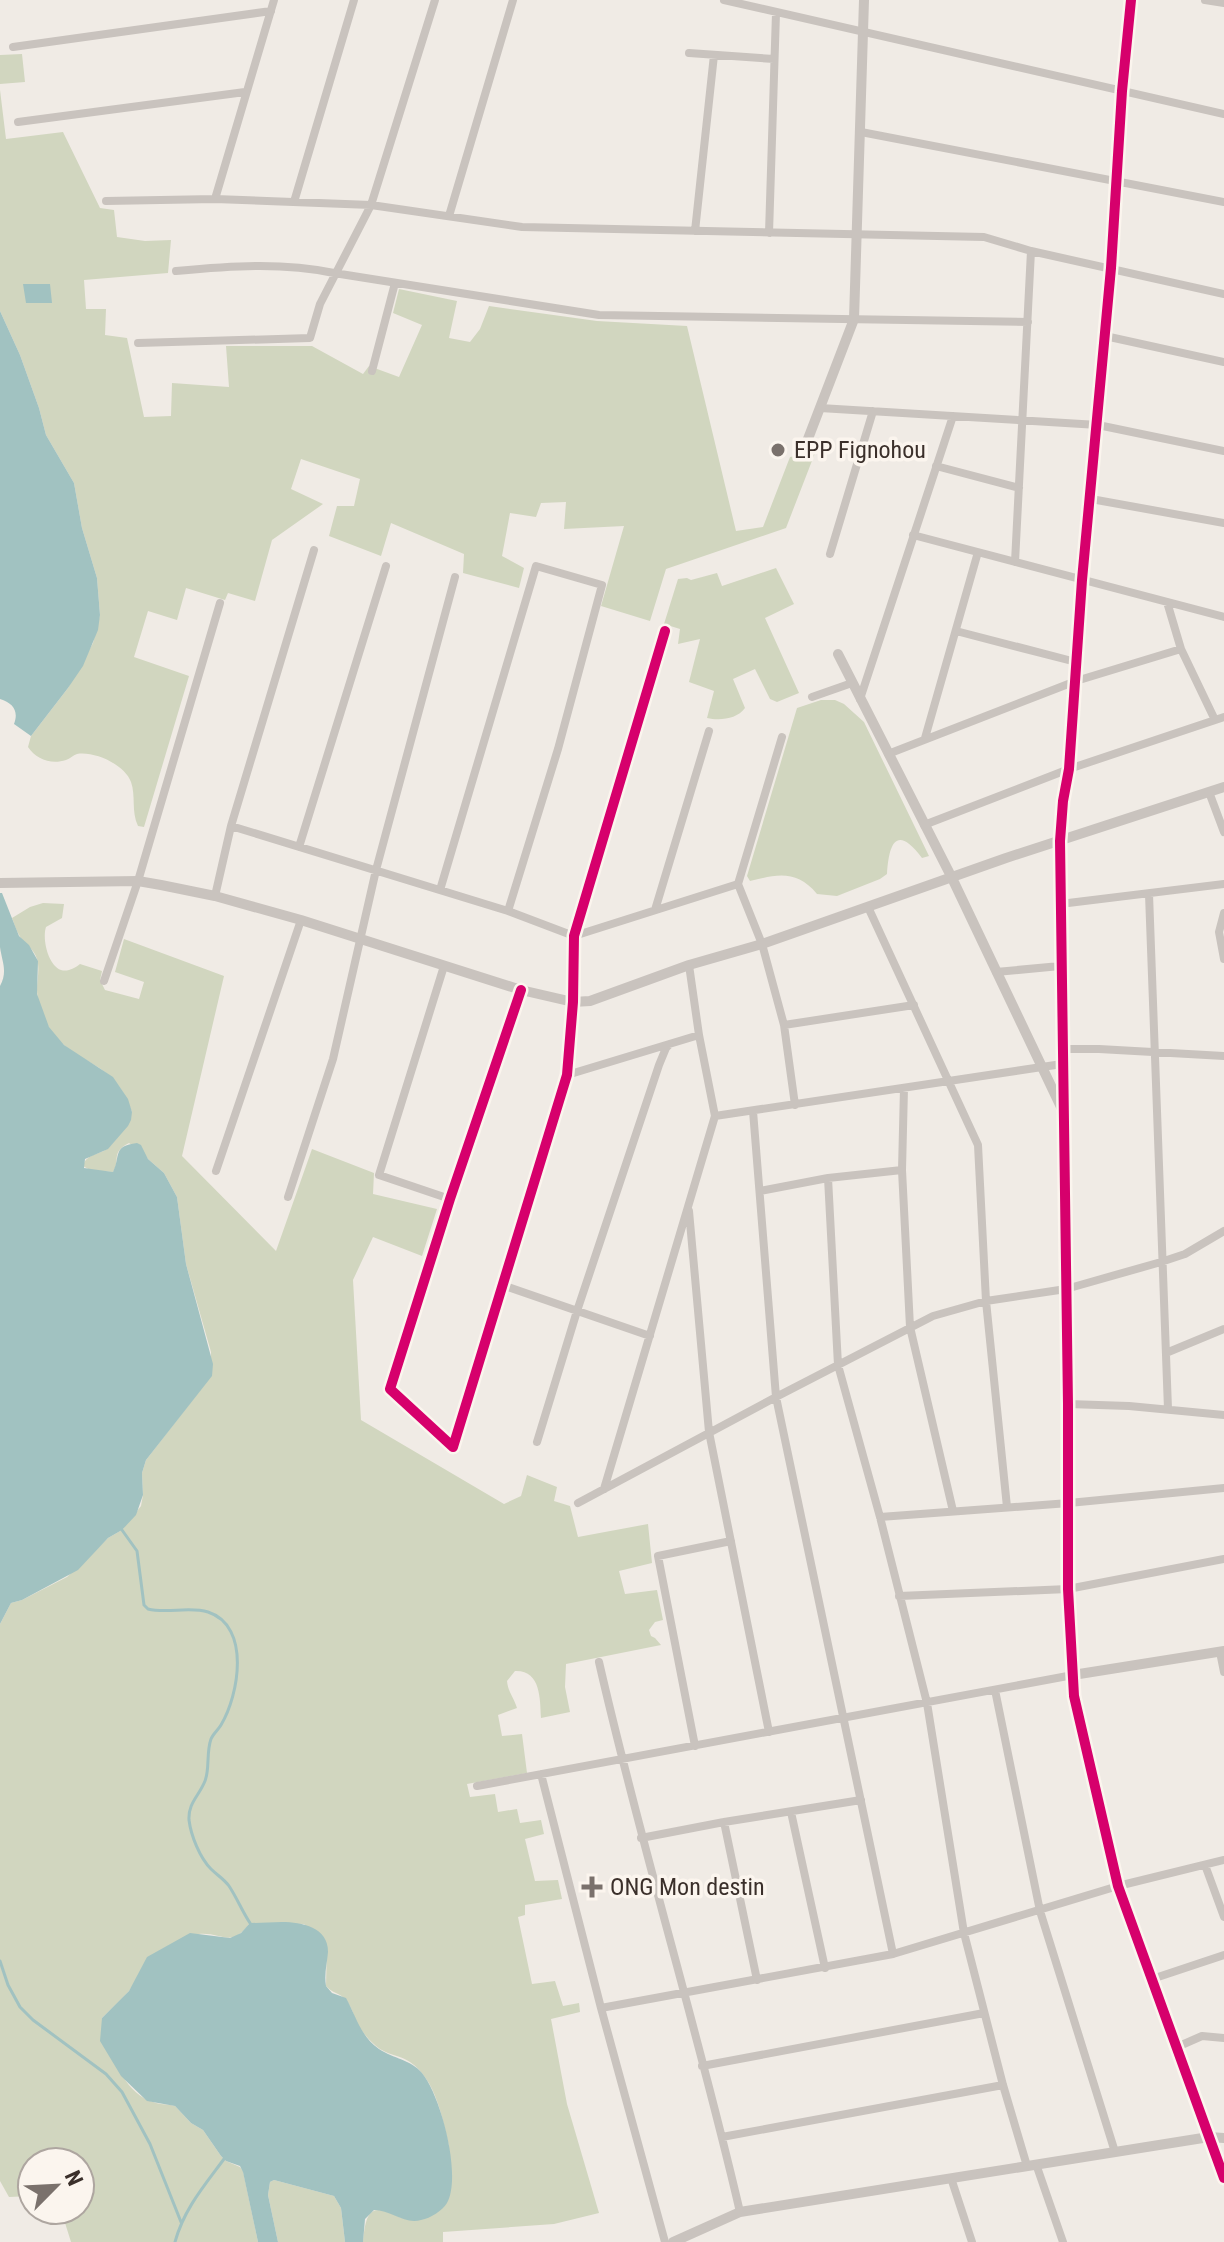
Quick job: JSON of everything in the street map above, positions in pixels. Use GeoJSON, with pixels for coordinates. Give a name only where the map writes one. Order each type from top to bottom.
{"type":"FeatureCollection","features":[{"type":"Feature","properties":{"kind":"street"},"geometry":{"type":"LineString","coordinates":[[215,199],[274,0]]}},
{"type":"Feature","properties":{"kind":"street"},"geometry":{"type":"LineString","coordinates":[[294,202],[354,0]]}},
{"type":"Feature","properties":{"kind":"street"},"geometry":{"type":"LineString","coordinates":[[138,343],[310,338],[334,273],[371,205],[435,0]]}},
{"type":"Feature","properties":{"kind":"street"},"geometry":{"type":"LineString","coordinates":[[449,216],[513,0]]}},
{"type":"Feature","properties":{"kind":"street"},"geometry":{"type":"LineString","coordinates":[[724,0],[1224,114]]}},
{"type":"Feature","properties":{"kind":"street"},"geometry":{"type":"LineString","coordinates":[[806,444],[854,319],[864,0]]}},
{"type":"Feature","properties":{"kind":"street"},"geometry":{"type":"LineString","coordinates":[[1131,0],[1069,769],[1060,841],[1068,1589],[1074,1696],[1118,1886],[1224,2178]]}},
{"type":"Feature","properties":{"kind":"street"},"geometry":{"type":"LineString","coordinates":[[1205,0],[1224,3]]}},
{"type":"Feature","properties":{"kind":"street"},"geometry":{"type":"LineString","coordinates":[[13,47],[271,11]]}},
{"type":"Feature","properties":{"kind":"street"},"geometry":{"type":"LineString","coordinates":[[769,233],[776,13]]}},
{"type":"Feature","properties":{"kind":"street"},"geometry":{"type":"LineString","coordinates":[[689,53],[774,59]]}},
{"type":"Feature","properties":{"kind":"street"},"geometry":{"type":"LineString","coordinates":[[695,231],[714,55]]}},
{"type":"Feature","properties":{"kind":"street"},"geometry":{"type":"LineString","coordinates":[[18,122],[245,92]]}},
{"type":"Feature","properties":{"kind":"street"},"geometry":{"type":"LineString","coordinates":[[861,132],[1224,202]]}},
{"type":"Feature","properties":{"kind":"street"},"geometry":{"type":"LineString","coordinates":[[106,201],[215,199],[371,205],[522,227],[984,237],[1031,251],[1224,294]]}},
{"type":"Feature","properties":{"kind":"street"},"geometry":{"type":"LineString","coordinates":[[1015,562],[1031,251]]}},
{"type":"Feature","properties":{"kind":"street"},"geometry":{"type":"LineString","coordinates":[[176,271],[231,266],[305,267],[599,315],[1028,322]]}},
{"type":"Feature","properties":{"kind":"street"},"geometry":{"type":"LineString","coordinates":[[372,371],[395,283]]}},
{"type":"Feature","properties":{"kind":"street"},"geometry":{"type":"LineString","coordinates":[[1105,336],[1224,362]]}},
{"type":"Feature","properties":{"kind":"street"},"geometry":{"type":"LineString","coordinates":[[820,408],[1098,425],[1224,451]]}},
{"type":"Feature","properties":{"kind":"street"},"geometry":{"type":"LineString","coordinates":[[830,554],[873,411]]}},
{"type":"Feature","properties":{"kind":"street"},"geometry":{"type":"LineString","coordinates":[[860,699],[953,416]]}},
{"type":"Feature","properties":{"kind":"street"},"geometry":{"type":"LineString","coordinates":[[936,466],[1019,488]]}},
{"type":"Feature","properties":{"kind":"street"},"geometry":{"type":"LineString","coordinates":[[1091,499],[1224,523]]}},
{"type":"Feature","properties":{"kind":"street"},"geometry":{"type":"LineString","coordinates":[[913,535],[1224,617]]}},
{"type":"Feature","properties":{"kind":"street"},"geometry":{"type":"LineString","coordinates":[[215,896],[231,826],[314,550]]}},
{"type":"Feature","properties":{"kind":"street"},"geometry":{"type":"LineString","coordinates":[[925,738],[978,552]]}},
{"type":"Feature","properties":{"kind":"street"},"geometry":{"type":"LineString","coordinates":[[299,847],[386,566]]}},
{"type":"Feature","properties":{"kind":"street"},"geometry":{"type":"LineString","coordinates":[[440,890],[536,566],[602,585],[558,749],[508,911]]}},
{"type":"Feature","properties":{"kind":"street"},"geometry":{"type":"LineString","coordinates":[[288,1197],[333,1059],[376,870],[455,577]]}},
{"type":"Feature","properties":{"kind":"street"},"geometry":{"type":"LineString","coordinates":[[924,825],[1069,769],[1220,718],[1181,649],[1167,602]]}},
{"type":"Feature","properties":{"kind":"street"},"geometry":{"type":"LineString","coordinates":[[104,981],[138,881],[220,603]]}},
{"type":"Feature","properties":{"kind":"street"},"geometry":{"type":"LineString","coordinates":[[521,990],[390,1389],[453,1447],[567,1075],[574,936],[665,631]]}},
{"type":"Feature","properties":{"kind":"street"},"geometry":{"type":"LineString","coordinates":[[956,631],[1076,662]]}},
{"type":"Feature","properties":{"kind":"street"},"geometry":{"type":"LineString","coordinates":[[888,754],[1076,681],[1181,649]]}},
{"type":"Feature","properties":{"kind":"street"},"geometry":{"type":"LineString","coordinates":[[838,654],[952,878],[1062,1109]]}},
{"type":"Feature","properties":{"kind":"street"},"geometry":{"type":"LineString","coordinates":[[812,697],[852,683]]}},
{"type":"Feature","properties":{"kind":"street"},"geometry":{"type":"LineString","coordinates":[[655,910],[709,731]]}},
{"type":"Feature","properties":{"kind":"street"},"geometry":{"type":"LineString","coordinates":[[782,737],[738,884],[762,944],[784,1025],[795,1105]]}},
{"type":"Feature","properties":{"kind":"street"},"geometry":{"type":"LineString","coordinates":[[0,883],[138,881],[215,896],[521,990],[573,1002],[590,1001],[689,965],[762,944],[1224,787]]}},
{"type":"Feature","properties":{"kind":"street"},"geometry":{"type":"LineString","coordinates":[[1209,792],[1224,832]]}},
{"type":"Feature","properties":{"kind":"street"},"geometry":{"type":"LineString","coordinates":[[231,826],[508,911],[574,936],[738,884]]}},
{"type":"Feature","properties":{"kind":"street"},"geometry":{"type":"LineString","coordinates":[[1060,904],[1224,884]]}},
{"type":"Feature","properties":{"kind":"street"},"geometry":{"type":"LineString","coordinates":[[1149,894],[1168,1409]]}},
{"type":"Feature","properties":{"kind":"street"},"geometry":{"type":"LineString","coordinates":[[868,907],[978,1145],[986,1301],[1007,1507]]}},
{"type":"Feature","properties":{"kind":"street"},"geometry":{"type":"LineString","coordinates":[[1224,913],[1219,932],[1224,959]]}},
{"type":"Feature","properties":{"kind":"street"},"geometry":{"type":"LineString","coordinates":[[216,1171],[301,920]]}},
{"type":"Feature","properties":{"kind":"street"},"geometry":{"type":"LineString","coordinates":[[604,1489],[715,1116],[689,965]]}},
{"type":"Feature","properties":{"kind":"street"},"geometry":{"type":"LineString","coordinates":[[444,966],[379,1175],[450,1199]]}},
{"type":"Feature","properties":{"kind":"street"},"geometry":{"type":"LineString","coordinates":[[996,972],[1060,966]]}},
{"type":"Feature","properties":{"kind":"street"},"geometry":{"type":"LineString","coordinates":[[784,1025],[914,1005]]}},
{"type":"Feature","properties":{"kind":"street"},"geometry":{"type":"LineString","coordinates":[[567,1075],[699,1035]]}},
{"type":"Feature","properties":{"kind":"street"},"geometry":{"type":"LineString","coordinates":[[537,1442],[659,1065],[670,1044]]}},
{"type":"Feature","properties":{"kind":"street"},"geometry":{"type":"LineString","coordinates":[[1062,1049],[1224,1056]]}},
{"type":"Feature","properties":{"kind":"street"},"geometry":{"type":"LineString","coordinates":[[715,1116],[1062,1064]]}},
{"type":"Feature","properties":{"kind":"street"},"geometry":{"type":"LineString","coordinates":[[904,1088],[902,1170],[910,1327],[953,1511]]}},
{"type":"Feature","properties":{"kind":"street"},"geometry":{"type":"LineString","coordinates":[[753,1111],[776,1397],[893,1954]]}},
{"type":"Feature","properties":{"kind":"street"},"geometry":{"type":"LineString","coordinates":[[760,1191],[828,1178],[902,1170]]}},
{"type":"Feature","properties":{"kind":"street"},"geometry":{"type":"LineString","coordinates":[[828,1178],[838,1365],[927,1703],[964,1933],[984,2013],[1003,2085],[1063,2242]]}},
{"type":"Feature","properties":{"kind":"street"},"geometry":{"type":"LineString","coordinates":[[689,1206],[709,1432],[769,1732]]}},
{"type":"Feature","properties":{"kind":"street"},"geometry":{"type":"LineString","coordinates":[[578,1503],[933,1316],[986,1301],[1066,1289],[1161,1262],[1185,1254],[1224,1231]]}},
{"type":"Feature","properties":{"kind":"street"},"geometry":{"type":"LineString","coordinates":[[502,1285],[650,1336]]}},
{"type":"Feature","properties":{"kind":"street"},"geometry":{"type":"LineString","coordinates":[[1166,1353],[1224,1329]]}},
{"type":"Feature","properties":{"kind":"street"},"geometry":{"type":"LineString","coordinates":[[1068,1404],[1224,1415]]}},
{"type":"Feature","properties":{"kind":"street"},"geometry":{"type":"LineString","coordinates":[[880,1517],[1224,1488]]}},
{"type":"Feature","properties":{"kind":"street"},"geometry":{"type":"LineString","coordinates":[[695,1746],[658,1556],[731,1541]]}},
{"type":"Feature","properties":{"kind":"street"},"geometry":{"type":"LineString","coordinates":[[899,1596],[1068,1589],[1224,1559]]}},
{"type":"Feature","properties":{"kind":"street"},"geometry":{"type":"LineString","coordinates":[[477,1786],[1073,1675],[1222,1651],[1224,1672]]}},
{"type":"Feature","properties":{"kind":"street"},"geometry":{"type":"LineString","coordinates":[[599,1662],[641,1838],[740,2212]]}},
{"type":"Feature","properties":{"kind":"street"},"geometry":{"type":"LineString","coordinates":[[995,1690],[1040,1911],[1115,2152]]}},
{"type":"Feature","properties":{"kind":"street"},"geometry":{"type":"LineString","coordinates":[[541,1774],[665,2242]]}},
{"type":"Feature","properties":{"kind":"street"},"geometry":{"type":"LineString","coordinates":[[641,1838],[861,1800]]}},
{"type":"Feature","properties":{"kind":"street"},"geometry":{"type":"LineString","coordinates":[[791,1812],[825,1968]]}},
{"type":"Feature","properties":{"kind":"street"},"geometry":{"type":"LineString","coordinates":[[724,1822],[757,1980]]}},
{"type":"Feature","properties":{"kind":"street"},"geometry":{"type":"LineString","coordinates":[[601,2008],[893,1954],[1118,1886],[1224,1860]]}},
{"type":"Feature","properties":{"kind":"street"},"geometry":{"type":"LineString","coordinates":[[1205,1865],[1224,1917]]}},
{"type":"Feature","properties":{"kind":"street"},"geometry":{"type":"LineString","coordinates":[[1152,1979],[1224,1955]]}},
{"type":"Feature","properties":{"kind":"street"},"geometry":{"type":"LineString","coordinates":[[702,2066],[984,2013]]}},
{"type":"Feature","properties":{"kind":"street"},"geometry":{"type":"LineString","coordinates":[[1177,2047],[1202,2036],[1224,2038]]}},
{"type":"Feature","properties":{"kind":"street"},"geometry":{"type":"LineString","coordinates":[[722,2137],[1003,2085]]}},
{"type":"Feature","properties":{"kind":"street"},"geometry":{"type":"LineString","coordinates":[[673,2242],[740,2212],[1209,2137],[1224,2138]]}},
{"type":"Feature","properties":{"kind":"street"},"geometry":{"type":"LineString","coordinates":[[951,2178],[972,2242]]}},
{"type":"Feature","properties":{"kind":"green space"},"geometry":{"type":"Polygon","coordinates":[[[22,54],[25,82],[0,84],[0,55],[22,54]]]}},
{"type":"Feature","properties":{"kind":"green space"},"geometry":{"type":"Polygon","coordinates":[[[0,90],[6,139],[63,132],[100,208],[114,210],[117,237],[145,241],[171,240],[168,273],[84,280],[86,309],[106,309],[105,335],[127,338],[144,417],[171,416],[172,383],[229,387],[226,346],[312,346],[363,374],[369,366],[399,377],[422,325],[393,313],[399,289],[457,301],[449,338],[470,342],[480,329],[489,306],[597,321],[687,326],[736,531],[763,527],[790,457],[815,453],[786,528],[666,569],[650,621],[601,606],[624,526],[564,529],[566,502],[541,503],[536,517],[510,513],[502,556],[524,568],[519,588],[463,573],[464,554],[391,523],[381,556],[329,536],[337,506],[354,506],[360,479],[301,459],[291,489],[323,504],[272,540],[255,601],[228,593],[225,600],[186,588],[177,620],[148,611],[134,657],[189,676],[144,827],[138,826],[131,782],[123,770],[100,757],[84,754],[49,761],[40,758],[28,747],[31,736],[68,688],[93,643],[100,615],[97,578],[82,528],[74,483],[46,435],[20,355],[0,311],[0,90]]]}},
{"type":"Feature","properties":{"kind":"green space"},"geometry":{"type":"Polygon","coordinates":[[[776,568],[794,604],[765,618],[799,693],[777,702],[770,699],[755,669],[733,679],[745,708],[742,712],[728,718],[707,718],[714,691],[689,682],[700,639],[678,644],[680,629],[664,624],[678,579],[691,580],[717,573],[722,586],[776,568]]]}},
{"type":"Feature","properties":{"kind":"green space"},"geometry":{"type":"Polygon","coordinates":[[[821,700],[844,704],[864,722],[929,856],[922,858],[900,840],[892,846],[887,874],[837,896],[817,894],[794,877],[778,876],[750,881],[747,876],[797,708],[821,700]]]}},
{"type":"Feature","properties":{"kind":"green space"},"geometry":{"type":"Polygon","coordinates":[[[43,903],[64,904],[62,918],[46,927],[47,951],[61,970],[80,964],[102,971],[100,980],[105,990],[139,999],[144,982],[115,972],[124,939],[224,976],[182,1156],[276,1251],[312,1149],[374,1173],[373,1194],[437,1209],[422,1256],[373,1237],[353,1280],[361,1420],[504,1504],[521,1496],[527,1475],[557,1487],[554,1501],[570,1506],[578,1537],[648,1524],[652,1563],[619,1571],[625,1594],[657,1590],[663,1620],[655,1622],[649,1630],[661,1645],[566,1664],[565,1687],[570,1712],[541,1718],[534,1680],[524,1672],[515,1671],[507,1681],[517,1708],[498,1715],[502,1736],[522,1734],[527,1773],[467,1784],[470,1797],[495,1794],[498,1812],[517,1809],[520,1823],[541,1820],[544,1834],[525,1839],[535,1881],[558,1880],[562,1899],[525,1905],[525,1915],[518,1917],[532,1984],[555,1981],[563,2006],[579,2003],[580,2012],[551,2019],[567,2104],[599,2213],[554,2224],[443,2232],[443,2242],[363,2242],[366,2223],[372,2212],[382,2210],[401,2218],[449,2146],[437,2100],[426,2079],[410,2062],[374,2044],[360,2028],[346,2000],[326,1986],[327,1945],[304,1924],[250,1923],[231,1937],[199,1934],[179,1941],[148,1959],[129,1991],[102,2018],[119,2068],[133,2090],[156,2103],[175,2106],[191,2123],[203,2130],[226,2161],[243,2171],[258,2242],[71,2242],[66,2226],[96,2226],[96,2146],[16,2146],[16,2197],[9,2197],[0,2181],[0,1624],[11,1603],[67,1577],[108,1538],[122,1530],[141,1506],[142,1473],[146,1460],[211,1376],[211,1352],[186,1264],[177,1197],[164,1173],[129,1143],[118,1153],[113,1172],[90,1170],[83,1166],[87,1158],[109,1147],[132,1112],[116,1082],[61,1043],[43,1017],[37,995],[37,959],[19,935],[12,918],[43,903]]]}},
{"type":"Feature","properties":{"kind":"green space"},"geometry":{"type":"Polygon","coordinates":[[[274,2180],[334,2196],[341,2208],[345,2242],[278,2242],[268,2195],[270,2182],[274,2180]]]}},
{"type":"Feature","properties":{"kind":"water"},"geometry":{"type":"Polygon","coordinates":[[[23,284],[50,284],[52,303],[26,303],[23,284]]]}},
{"type":"Feature","properties":{"kind":"water"},"geometry":{"type":"Polygon","coordinates":[[[0,311],[20,355],[46,435],[74,483],[82,528],[97,578],[100,615],[98,630],[83,666],[31,736],[14,724],[14,708],[0,699],[0,311]]]}},
{"type":"Feature","properties":{"kind":"water"},"geometry":{"type":"Polygon","coordinates":[[[0,893],[19,936],[29,945],[38,961],[37,994],[49,1027],[64,1045],[113,1077],[128,1099],[132,1112],[128,1126],[108,1149],[85,1159],[84,1168],[113,1172],[121,1149],[137,1143],[148,1159],[164,1173],[177,1197],[186,1264],[213,1364],[212,1376],[146,1460],[142,1473],[143,1495],[136,1515],[122,1530],[108,1538],[78,1570],[11,1603],[0,1624],[0,986],[4,971],[0,947],[0,893]]]}},
{"type":"Feature","properties":{"kind":"water"},"geometry":{"type":"Polygon","coordinates":[[[250,1923],[305,1925],[324,1937],[328,1952],[326,1986],[332,1993],[346,1998],[363,2032],[373,2044],[422,2073],[436,2099],[447,2136],[452,2175],[451,2191],[445,2206],[432,2216],[415,2221],[374,2210],[365,2219],[363,2242],[345,2242],[341,2208],[334,2196],[274,2180],[270,2182],[268,2195],[278,2242],[258,2242],[240,2166],[226,2161],[203,2130],[191,2123],[175,2106],[147,2101],[121,2076],[100,2041],[102,2018],[129,1991],[147,1957],[190,1933],[230,1938],[241,1933],[250,1923]]]}},
{"type":"Feature","properties":{"kind":"waterway"},"geometry":{"type":"LineString","coordinates":[[122,1530],[137,1551],[144,1605],[155,1610],[208,1612],[222,1620],[231,1631],[236,1646],[233,1697],[211,1739],[206,1776],[192,1804],[189,1820],[203,1859],[229,1886],[250,1923]]}},
{"type":"Feature","properties":{"kind":"waterway"},"geometry":{"type":"LineString","coordinates":[[0,1961],[20,2007],[106,2074],[122,2092],[150,2144],[181,2222]]}},
{"type":"Feature","properties":{"kind":"waterway"},"geometry":{"type":"LineString","coordinates":[[175,2242],[189,2208],[224,2159]]}},
{"type":"Feature","properties":{"kind":"cycle path"},"geometry":{"type":"LineString","coordinates":[[1131,0],[1069,769],[1060,841],[1068,1589],[1074,1696],[1118,1886],[1224,2178]]}},
{"type":"Feature","properties":{"kind":"cycle path"},"geometry":{"type":"LineString","coordinates":[[521,990],[390,1389],[453,1447],[567,1075],[574,936],[665,631]]}},
{"type":"Feature","properties":{"kind":"place","name":"EPP Fignohou"},"geometry":{"type":"Point","coordinates":[778,450]}},
{"type":"Feature","properties":{"kind":"place","name":"ONG Mon destin"},"geometry":{"type":"Point","coordinates":[592,1887]}}]}
